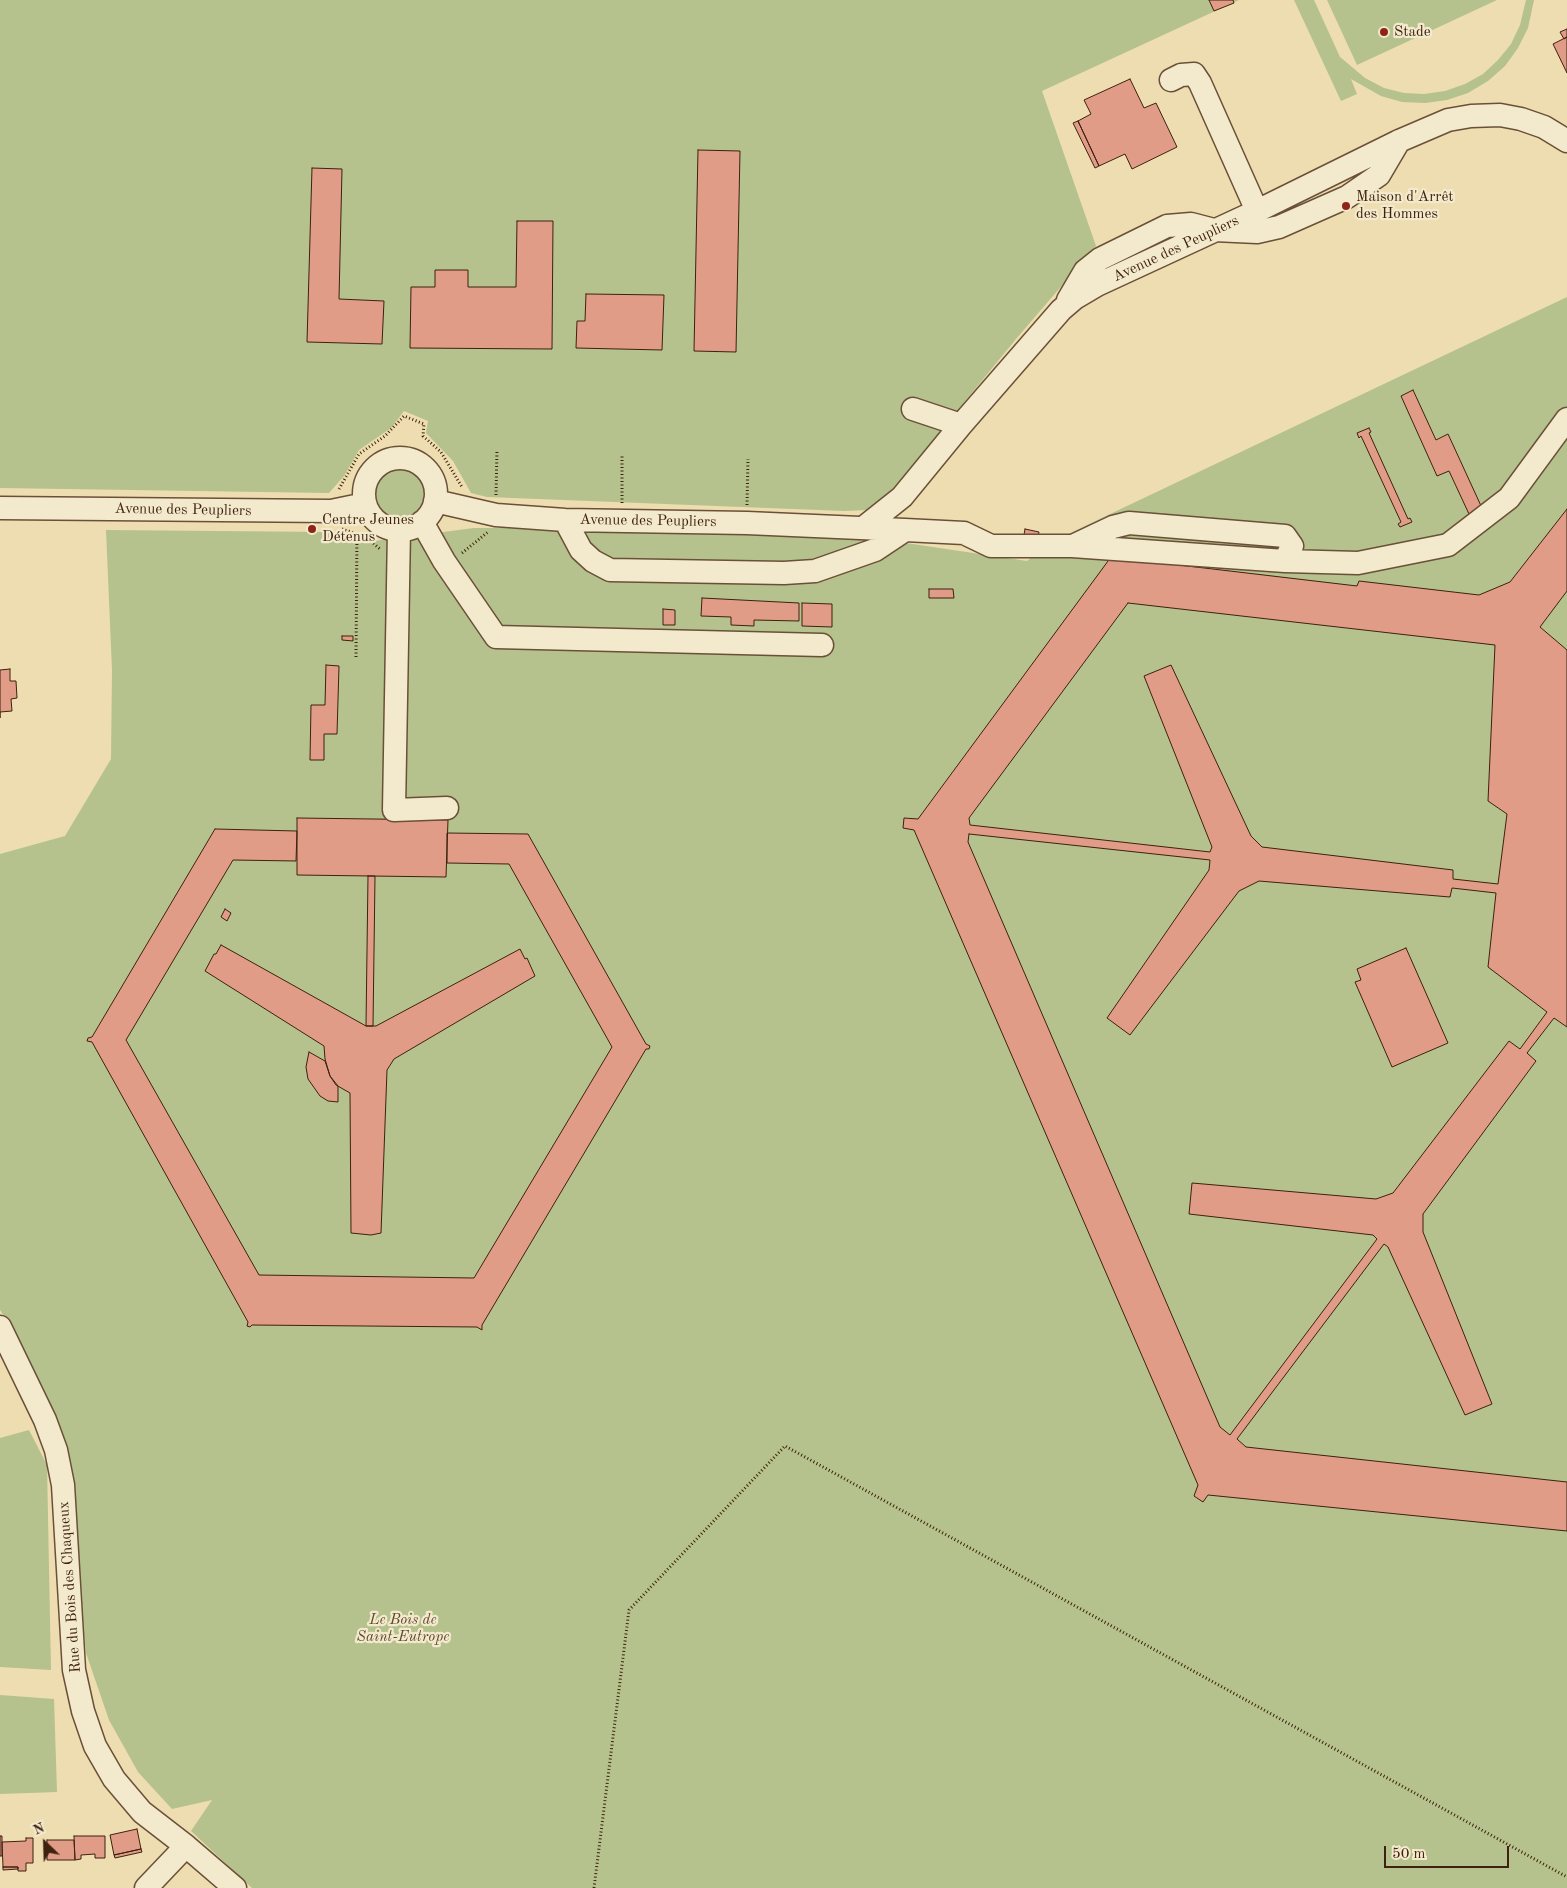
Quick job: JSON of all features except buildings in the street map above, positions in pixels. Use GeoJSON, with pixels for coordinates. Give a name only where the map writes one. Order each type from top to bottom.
{"type":"FeatureCollection","features":[{"type":"Feature","properties":{"kind":"street"},"geometry":{"type":"LineString","coordinates":[[1171,80],[1181,75],[1194,74],[1200,83],[1257,211]]}},
{"type":"Feature","properties":{"kind":"street","name":"Avenue des Peupliers"},"geometry":{"type":"LineString","coordinates":[[863,528],[902,497],[961,425],[1061,310],[1075,298],[1097,285],[1257,211],[1399,141],[1448,120],[1471,116],[1500,115],[1522,119],[1544,128],[1567,142]]}},
{"type":"Feature","properties":{"kind":"street"},"geometry":{"type":"LineString","coordinates":[[1214,230],[1257,232],[1279,227],[1347,197],[1379,175],[1399,141]]}},
{"type":"Feature","properties":{"kind":"street"},"geometry":{"type":"LineString","coordinates":[[945,445],[914,409],[961,425]]}},
{"type":"Feature","properties":{"kind":"street","name":"Avenue des Peupliers"},"geometry":{"type":"LineString","coordinates":[[436,501],[496,515],[565,520],[747,523],[964,533],[991,546],[1072,546],[1285,561],[1358,564],[1448,545],[1509,498],[1567,419]]}},
{"type":"Feature","properties":{"kind":"street"},"geometry":{"type":"LineString","coordinates":[[400,457],[413,460],[428,471],[436,488],[436,501],[431,513],[422,522],[412,528],[399,530],[378,522],[370,514],[365,504],[366,482],[371,472],[389,459],[400,457]]}},
{"type":"Feature","properties":{"kind":"street","name":"Avenue des Peupliers"},"geometry":{"type":"LineString","coordinates":[[0,508],[331,511],[365,504]]}},
{"type":"Feature","properties":{"kind":"street"},"geometry":{"type":"LineString","coordinates":[[565,520],[581,550],[593,561],[610,570],[784,573],[815,571],[875,550],[905,530]]}},
{"type":"Feature","properties":{"kind":"street"},"geometry":{"type":"LineString","coordinates":[[422,522],[444,561],[496,636],[822,645]]}},
{"type":"Feature","properties":{"kind":"street"},"geometry":{"type":"LineString","coordinates":[[399,530],[394,810],[447,808]]}},
{"type":"Feature","properties":{"kind":"street","name":"Rue du Bois des Chaqueux"},"geometry":{"type":"LineString","coordinates":[[0,1327],[45,1420],[56,1450],[63,1485],[74,1670],[83,1711],[95,1746],[114,1779],[142,1812],[236,1888]]}},
{"type":"Feature","properties":{"kind":"street"},"geometry":{"type":"LineString","coordinates":[[146,1888],[186,1846]]}},
{"type":"Feature","properties":{"kind":"path"},"geometry":{"type":"LineString","coordinates":[[398,567],[386,566],[381,551],[366,537],[332,527],[331,496],[338,490],[359,454],[385,436],[404,416],[424,424],[423,436],[441,452],[466,491]]}},
{"type":"Feature","properties":{"kind":"path"},"geometry":{"type":"LineString","coordinates":[[444,561],[454,558],[490,531],[496,515],[497,450]]}},
{"type":"Feature","properties":{"kind":"path"},"geometry":{"type":"LineString","coordinates":[[622,454],[622,521]]}},
{"type":"Feature","properties":{"kind":"path"},"geometry":{"type":"LineString","coordinates":[[747,523],[748,459]]}},
{"type":"Feature","properties":{"kind":"path"},"geometry":{"type":"LineString","coordinates":[[356,658],[357,533]]}},
{"type":"Feature","properties":{"kind":"path"},"geometry":{"type":"LineString","coordinates":[[594,1888],[629,1610],[785,1446],[1567,1877]]}},
{"type":"Feature","properties":{"kind":"green space"},"geometry":{"type":"Polygon","coordinates":[[[0,0],[1239,0],[1042,91],[1096,246],[1016,339],[884,500],[869,510],[844,511],[487,497],[471,493],[453,461],[426,433],[428,421],[404,411],[391,428],[359,450],[344,476],[329,493],[0,488],[0,0]]]}},
{"type":"Feature","properties":{"kind":"green space"},"geometry":{"type":"Polygon","coordinates":[[[1294,0],[1314,0],[1340,57],[1365,78],[1384,88],[1404,93],[1424,94],[1445,91],[1465,84],[1483,74],[1511,44],[1520,25],[1526,0],[1534,0],[1528,28],[1518,48],[1505,66],[1488,81],[1468,93],[1447,100],[1425,103],[1402,102],[1381,96],[1351,79],[1357,94],[1341,101],[1294,0]]]}},
{"type":"Feature","properties":{"kind":"green space","name":"Stade"},"geometry":{"type":"Polygon","coordinates":[[[1327,0],[1497,0],[1357,65],[1327,0]]]}},
{"type":"Feature","properties":{"kind":"green space","name":"Le Bois de Saint-Eutrope"},"geometry":{"type":"Polygon","coordinates":[[[1567,297],[1567,1888],[252,1888],[191,1831],[212,1800],[172,1809],[138,1772],[109,1720],[86,1653],[78,1573],[13,1330],[0,1310],[0,854],[65,836],[111,759],[112,670],[106,530],[330,532],[366,542],[474,528],[558,528],[852,535],[1027,561],[1047,544],[1567,297]]]}},
{"type":"Feature","properties":{"kind":"green space"},"geometry":{"type":"Polygon","coordinates":[[[396,466],[406,466],[415,470],[423,478],[427,492],[423,506],[415,514],[406,518],[396,518],[387,514],[379,506],[375,497],[375,487],[379,478],[387,470],[396,466]]]}},
{"type":"Feature","properties":{"kind":"green space"},"geometry":{"type":"Polygon","coordinates":[[[29,1430],[47,1465],[51,1670],[0,1667],[0,1438],[29,1430]]]}},
{"type":"Feature","properties":{"kind":"green space"},"geometry":{"type":"Polygon","coordinates":[[[0,1695],[54,1699],[57,1792],[0,1794],[0,1695]]]}},
{"type":"Feature","properties":{"kind":"place","name":"Stade"},"geometry":{"type":"Point","coordinates":[1384,32]}},
{"type":"Feature","properties":{"kind":"place","name":"Maison d'Arrêt des Hommes"},"geometry":{"type":"Point","coordinates":[1346,206]}},
{"type":"Feature","properties":{"kind":"place","name":"Centre Jeunes Détenus"},"geometry":{"type":"Point","coordinates":[312,529]}}]}
